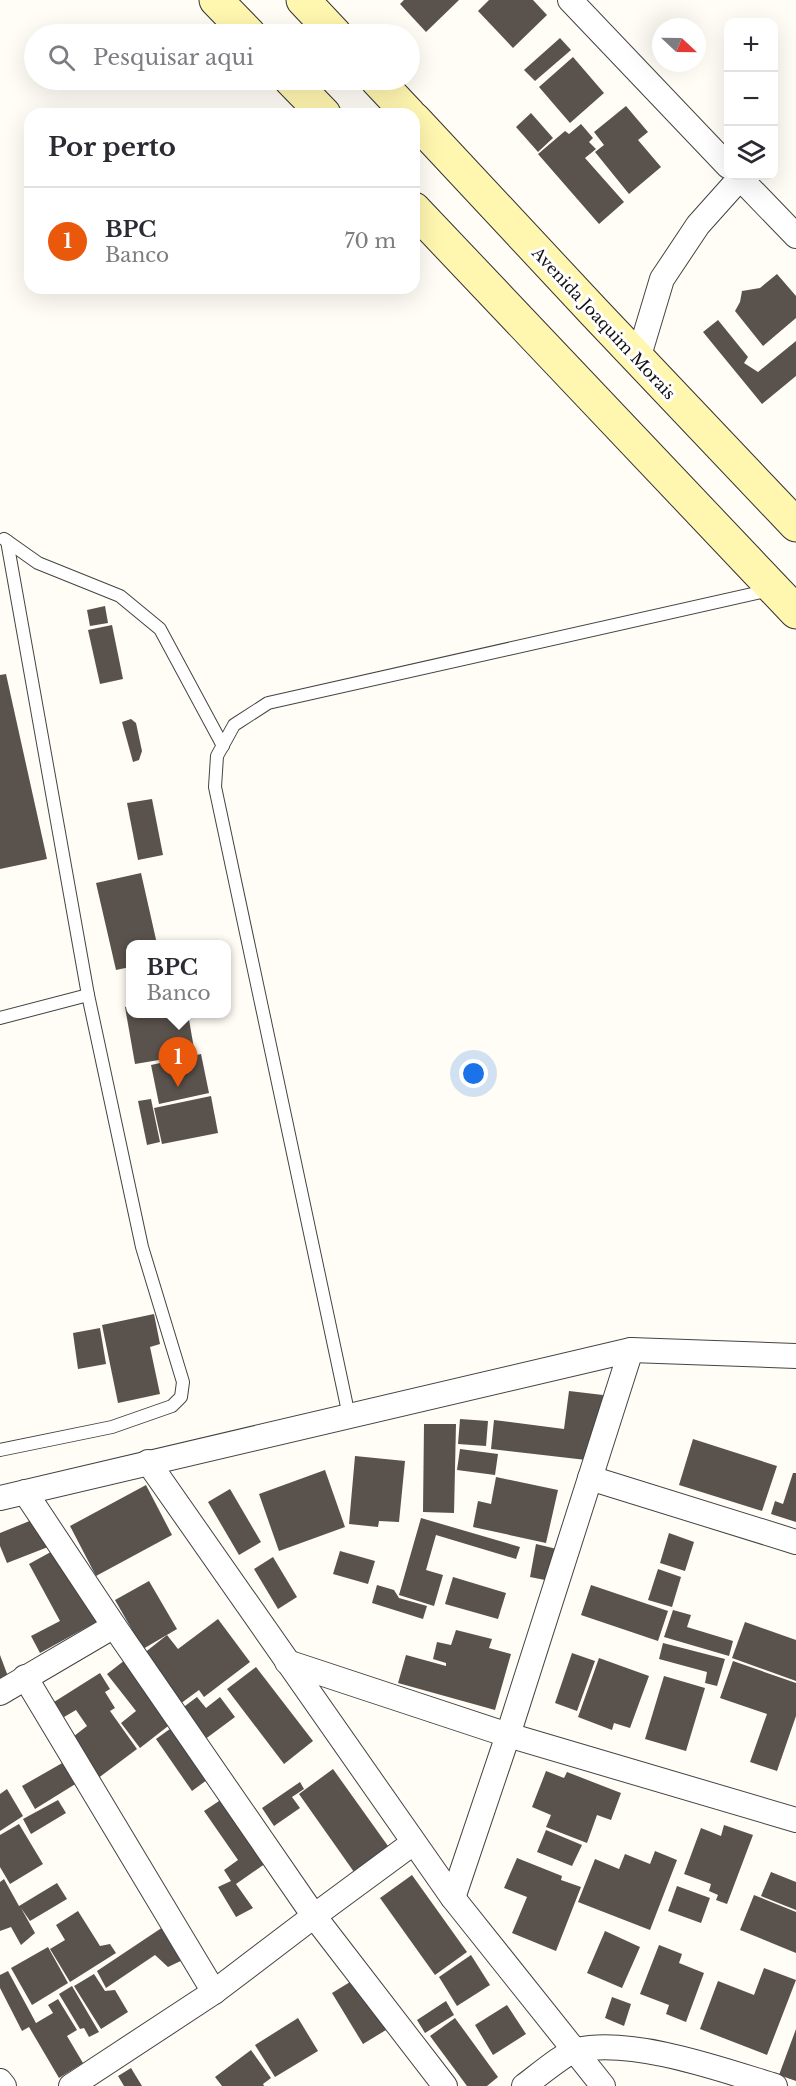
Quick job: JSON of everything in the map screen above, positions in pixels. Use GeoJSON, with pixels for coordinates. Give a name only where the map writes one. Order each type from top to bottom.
{"type":"FeatureCollection","features":[{"type":"Feature","properties":{"kind":"street"},"geometry":{"type":"LineString","coordinates":[[216,0],[239,24]]}},
{"type":"Feature","properties":{"kind":"street"},"geometry":{"type":"LineString","coordinates":[[303,0],[326,24]]}},
{"type":"Feature","properties":{"kind":"street"},"geometry":{"type":"LineString","coordinates":[[570,0],[724,160]]}},
{"type":"Feature","properties":{"kind":"street"},"geometry":{"type":"LineString","coordinates":[[301,90],[318,108]]}},
{"type":"Feature","properties":{"kind":"street"},"geometry":{"type":"LineString","coordinates":[[386,90],[403,108]]}},
{"type":"Feature","properties":{"kind":"street","name":"Avenida Joaquim Morais"},"geometry":{"type":"LineString","coordinates":[[420,125],[796,525]]}},
{"type":"Feature","properties":{"kind":"street"},"geometry":{"type":"LineString","coordinates":[[638,359],[662,279],[731,180]]}},
{"type":"Feature","properties":{"kind":"street"},"geometry":{"type":"LineString","coordinates":[[743,180],[796,236]]}},
{"type":"Feature","properties":{"kind":"street"},"geometry":{"type":"LineString","coordinates":[[420,215],[785,601]]}},
{"type":"Feature","properties":{"kind":"street"},"geometry":{"type":"LineString","coordinates":[[453,1898],[508,1735],[631,1350]]}},
{"type":"Feature","properties":{"kind":"street"},"geometry":{"type":"LineString","coordinates":[[0,1498],[631,1350],[796,1356]]}},
{"type":"Feature","properties":{"kind":"street"},"geometry":{"type":"LineString","coordinates":[[148,1462],[453,1898],[603,2086]]}},
{"type":"Feature","properties":{"kind":"street"},"geometry":{"type":"LineString","coordinates":[[590,1478],[796,1542]]}},
{"type":"Feature","properties":{"kind":"street"},"geometry":{"type":"LineString","coordinates":[[26,1492],[114,1626],[314,1916],[445,2086]]}},
{"type":"Feature","properties":{"kind":"street"},"geometry":{"type":"LineString","coordinates":[[0,1693],[114,1626]]}},
{"type":"Feature","properties":{"kind":"street"},"geometry":{"type":"LineString","coordinates":[[287,1662],[508,1735],[796,1820]]}},
{"type":"Feature","properties":{"kind":"street"},"geometry":{"type":"LineString","coordinates":[[25,1677],[214,1992]]}},
{"type":"Feature","properties":{"kind":"street"},"geometry":{"type":"LineString","coordinates":[[71,2086],[214,1992],[413,1843]]}},
{"type":"Feature","properties":{"kind":"street"},"geometry":{"type":"LineString","coordinates":[[524,2086],[575,2050],[627,2047],[710,2066],[775,2086]]}},
{"type":"Feature","properties":{"kind":"street"},"geometry":{"type":"LineString","coordinates":[[0,2082],[3,2086]]}},
{"type":"Feature","properties":{"kind":"lane"},"geometry":{"type":"LineString","coordinates":[[3,539],[38,563],[120,596],[160,629],[223,746]]}},
{"type":"Feature","properties":{"kind":"lane"},"geometry":{"type":"LineString","coordinates":[[0,1450],[112,1427],[172,1406],[181,1397],[183,1382],[142,1247],[88,995],[3,539]]}},
{"type":"Feature","properties":{"kind":"lane"},"geometry":{"type":"LineString","coordinates":[[349,1416],[215,787],[217,756],[234,725],[268,703],[785,601]]}},
{"type":"Feature","properties":{"kind":"lane"},"geometry":{"type":"LineString","coordinates":[[0,1018],[88,995]]}},
{"type":"Feature","properties":{"kind":"building"},"geometry":{"type":"Polygon","coordinates":[[[404,0],[459,0],[426,32],[400,4],[404,0]]]}},
{"type":"Feature","properties":{"kind":"building"},"geometry":{"type":"Polygon","coordinates":[[[489,0],[533,0],[547,15],[513,48],[478,11],[489,0]]]}},
{"type":"Feature","properties":{"kind":"building"},"geometry":{"type":"Polygon","coordinates":[[[560,38],[571,50],[535,81],[524,70],[560,38]]]}},
{"type":"Feature","properties":{"kind":"building"},"geometry":{"type":"Polygon","coordinates":[[[573,57],[604,93],[570,123],[539,87],[573,57]]]}},
{"type":"Feature","properties":{"kind":"building"},"geometry":{"type":"Polygon","coordinates":[[[626,106],[648,132],[638,140],[661,167],[629,194],[595,152],[604,145],[594,132],[626,106]]]}},
{"type":"Feature","properties":{"kind":"building"},"geometry":{"type":"Polygon","coordinates":[[[531,113],[553,138],[538,152],[516,127],[531,113]]]}},
{"type":"Feature","properties":{"kind":"building"},"geometry":{"type":"Polygon","coordinates":[[[581,124],[593,138],[589,142],[596,149],[585,158],[624,202],[599,224],[538,154],[565,131],[569,134],[581,124]]]}},
{"type":"Feature","properties":{"kind":"building"},"geometry":{"type":"Polygon","coordinates":[[[777,274],[796,296],[796,318],[763,346],[735,311],[742,291],[760,288],[777,274]]]}},
{"type":"Feature","properties":{"kind":"building"},"geometry":{"type":"Polygon","coordinates":[[[718,320],[748,357],[744,363],[758,372],[796,341],[796,376],[762,404],[703,332],[718,320]]]}},
{"type":"Feature","properties":{"kind":"building"},"geometry":{"type":"Polygon","coordinates":[[[105,606],[108,623],[90,626],[87,610],[105,606]]]}},
{"type":"Feature","properties":{"kind":"building"},"geometry":{"type":"Polygon","coordinates":[[[112,625],[123,679],[100,684],[88,630],[112,625]]]}},
{"type":"Feature","properties":{"kind":"building"},"geometry":{"type":"Polygon","coordinates":[[[6,674],[47,859],[0,869],[0,675],[6,674]]]}},
{"type":"Feature","properties":{"kind":"building"},"geometry":{"type":"Polygon","coordinates":[[[131,719],[136,723],[142,751],[139,760],[133,762],[122,722],[131,719]]]}},
{"type":"Feature","properties":{"kind":"building"},"geometry":{"type":"Polygon","coordinates":[[[152,799],[163,855],[138,860],[127,803],[152,799]]]}},
{"type":"Feature","properties":{"kind":"building"},"geometry":{"type":"Polygon","coordinates":[[[141,873],[156,940],[126,940],[126,968],[116,970],[96,883],[141,873]]]}},
{"type":"Feature","properties":{"kind":"building"},"geometry":{"type":"Polygon","coordinates":[[[127,1018],[189,1018],[195,1054],[135,1064],[127,1018]]]}},
{"type":"Feature","properties":{"kind":"building"},"geometry":{"type":"Polygon","coordinates":[[[201,1054],[209,1093],[159,1104],[151,1065],[201,1054]]]}},
{"type":"Feature","properties":{"kind":"building"},"geometry":{"type":"Polygon","coordinates":[[[211,1096],[218,1133],[162,1144],[154,1108],[211,1096]]]}},
{"type":"Feature","properties":{"kind":"building"},"geometry":{"type":"Polygon","coordinates":[[[151,1099],[160,1142],[147,1145],[138,1101],[151,1099]]]}},
{"type":"Feature","properties":{"kind":"building"},"geometry":{"type":"Polygon","coordinates":[[[154,1314],[160,1344],[150,1347],[160,1394],[118,1403],[102,1325],[154,1314]]]}},
{"type":"Feature","properties":{"kind":"building"},"geometry":{"type":"Polygon","coordinates":[[[100,1328],[106,1364],[78,1369],[73,1333],[100,1328]]]}},
{"type":"Feature","properties":{"kind":"building"},"geometry":{"type":"Polygon","coordinates":[[[569,1391],[603,1395],[595,1461],[491,1449],[494,1420],[564,1429],[569,1391]]]}},
{"type":"Feature","properties":{"kind":"building"},"geometry":{"type":"Polygon","coordinates":[[[460,1419],[488,1421],[486,1446],[458,1444],[460,1419]]]}},
{"type":"Feature","properties":{"kind":"building"},"geometry":{"type":"Polygon","coordinates":[[[424,1424],[456,1424],[454,1513],[423,1512],[424,1424]]]}},
{"type":"Feature","properties":{"kind":"building"},"geometry":{"type":"Polygon","coordinates":[[[693,1439],[777,1466],[762,1511],[679,1485],[693,1439]]]}},
{"type":"Feature","properties":{"kind":"building"},"geometry":{"type":"Polygon","coordinates":[[[460,1449],[498,1454],[495,1475],[457,1470],[460,1449]]]}},
{"type":"Feature","properties":{"kind":"building"},"geometry":{"type":"Polygon","coordinates":[[[355,1456],[405,1461],[399,1522],[379,1521],[378,1527],[349,1524],[355,1456]]]}},
{"type":"Feature","properties":{"kind":"building"},"geometry":{"type":"Polygon","coordinates":[[[325,1470],[345,1527],[279,1551],[259,1494],[325,1470]]]}},
{"type":"Feature","properties":{"kind":"building"},"geometry":{"type":"Polygon","coordinates":[[[793,1473],[796,1473],[796,1522],[771,1514],[775,1501],[783,1504],[793,1473]]]}},
{"type":"Feature","properties":{"kind":"building"},"geometry":{"type":"Polygon","coordinates":[[[496,1477],[558,1490],[546,1543],[473,1527],[478,1501],[491,1504],[496,1477]]]}},
{"type":"Feature","properties":{"kind":"building"},"geometry":{"type":"Polygon","coordinates":[[[146,1485],[172,1535],[96,1576],[70,1526],[146,1485]]]}},
{"type":"Feature","properties":{"kind":"building"},"geometry":{"type":"Polygon","coordinates":[[[230,1489],[261,1542],[239,1555],[208,1502],[230,1489]]]}},
{"type":"Feature","properties":{"kind":"building"},"geometry":{"type":"Polygon","coordinates":[[[37,1518],[48,1547],[7,1563],[0,1546],[0,1533],[37,1518]]]}},
{"type":"Feature","properties":{"kind":"building"},"geometry":{"type":"Polygon","coordinates":[[[421,1518],[520,1547],[516,1559],[436,1535],[426,1570],[443,1575],[434,1606],[399,1595],[421,1518]]]}},
{"type":"Feature","properties":{"kind":"building"},"geometry":{"type":"Polygon","coordinates":[[[669,1533],[694,1542],[685,1571],[660,1563],[669,1533]]]}},
{"type":"Feature","properties":{"kind":"building"},"geometry":{"type":"Polygon","coordinates":[[[536,1544],[561,1550],[555,1582],[530,1577],[536,1544]]]}},
{"type":"Feature","properties":{"kind":"building"},"geometry":{"type":"Polygon","coordinates":[[[58,1548],[98,1621],[40,1653],[31,1636],[60,1621],[29,1564],[58,1548]]]}},
{"type":"Feature","properties":{"kind":"building"},"geometry":{"type":"Polygon","coordinates":[[[340,1551],[375,1561],[368,1584],[333,1574],[340,1551]]]}},
{"type":"Feature","properties":{"kind":"building"},"geometry":{"type":"Polygon","coordinates":[[[273,1557],[297,1597],[278,1609],[254,1569],[273,1557]]]}},
{"type":"Feature","properties":{"kind":"building"},"geometry":{"type":"Polygon","coordinates":[[[658,1569],[681,1577],[672,1607],[648,1600],[658,1569]]]}},
{"type":"Feature","properties":{"kind":"building"},"geometry":{"type":"Polygon","coordinates":[[[453,1577],[506,1593],[498,1619],[445,1604],[453,1577]]]}},
{"type":"Feature","properties":{"kind":"building"},"geometry":{"type":"Polygon","coordinates":[[[149,1581],[177,1629],[143,1649],[115,1600],[149,1581]]]}},
{"type":"Feature","properties":{"kind":"building"},"geometry":{"type":"Polygon","coordinates":[[[377,1585],[394,1590],[399,1598],[427,1606],[423,1619],[372,1603],[377,1585]]]}},
{"type":"Feature","properties":{"kind":"building"},"geometry":{"type":"Polygon","coordinates":[[[591,1585],[668,1611],[658,1641],[581,1615],[591,1585]]]}},
{"type":"Feature","properties":{"kind":"building"},"geometry":{"type":"Polygon","coordinates":[[[673,1610],[691,1615],[687,1627],[733,1641],[729,1656],[664,1637],[673,1610]]]}},
{"type":"Feature","properties":{"kind":"building"},"geometry":{"type":"Polygon","coordinates":[[[218,1619],[250,1662],[204,1697],[199,1690],[180,1704],[143,1654],[167,1635],[178,1649],[218,1619]]]}},
{"type":"Feature","properties":{"kind":"building"},"geometry":{"type":"Polygon","coordinates":[[[745,1622],[796,1640],[796,1681],[732,1658],[745,1622]]]}},
{"type":"Feature","properties":{"kind":"building"},"geometry":{"type":"Polygon","coordinates":[[[456,1630],[492,1639],[489,1648],[511,1654],[495,1710],[398,1683],[406,1655],[446,1666],[446,1663],[433,1659],[437,1642],[451,1645],[456,1630]]]}},
{"type":"Feature","properties":{"kind":"building"},"geometry":{"type":"Polygon","coordinates":[[[663,1643],[725,1659],[717,1686],[705,1683],[707,1672],[659,1659],[663,1643]]]}},
{"type":"Feature","properties":{"kind":"building"},"geometry":{"type":"Polygon","coordinates":[[[572,1653],[595,1661],[577,1711],[555,1703],[572,1653]]]}},
{"type":"Feature","properties":{"kind":"building"},"geometry":{"type":"Polygon","coordinates":[[[0,1655],[9,1679],[0,1682],[0,1655]]]}},
{"type":"Feature","properties":{"kind":"building"},"geometry":{"type":"Polygon","coordinates":[[[599,1658],[649,1676],[630,1728],[614,1723],[612,1730],[578,1717],[599,1658]]]}},
{"type":"Feature","properties":{"kind":"building"},"geometry":{"type":"Polygon","coordinates":[[[125,1660],[172,1723],[140,1748],[121,1723],[136,1711],[107,1674],[125,1660]]]}},
{"type":"Feature","properties":{"kind":"building"},"geometry":{"type":"Polygon","coordinates":[[[733,1661],[796,1683],[796,1716],[777,1771],[750,1762],[767,1714],[720,1698],[733,1661]]]}},
{"type":"Feature","properties":{"kind":"building"},"geometry":{"type":"Polygon","coordinates":[[[256,1667],[313,1741],[284,1764],[227,1689],[256,1667]]]}},
{"type":"Feature","properties":{"kind":"building"},"geometry":{"type":"Polygon","coordinates":[[[100,1673],[110,1689],[105,1692],[115,1708],[110,1711],[137,1749],[97,1779],[69,1740],[87,1726],[76,1710],[64,1717],[54,1702],[100,1673]]]}},
{"type":"Feature","properties":{"kind":"building"},"geometry":{"type":"Polygon","coordinates":[[[664,1676],[705,1688],[686,1751],[645,1739],[664,1676]]]}},
{"type":"Feature","properties":{"kind":"building"},"geometry":{"type":"Polygon","coordinates":[[[197,1697],[206,1708],[220,1697],[235,1717],[204,1740],[181,1709],[197,1697]]]}},
{"type":"Feature","properties":{"kind":"building"},"geometry":{"type":"Polygon","coordinates":[[[174,1726],[211,1777],[192,1791],[156,1739],[174,1726]]]}},
{"type":"Feature","properties":{"kind":"building"},"geometry":{"type":"Polygon","coordinates":[[[64,1762],[77,1783],[35,1809],[22,1786],[64,1762]]]}},
{"type":"Feature","properties":{"kind":"building"},"geometry":{"type":"Polygon","coordinates":[[[333,1769],[388,1846],[354,1872],[299,1794],[333,1769]]]}},
{"type":"Feature","properties":{"kind":"building"},"geometry":{"type":"Polygon","coordinates":[[[546,1771],[564,1778],[567,1772],[621,1793],[611,1820],[597,1815],[587,1843],[546,1827],[551,1815],[532,1807],[546,1771]]]}},
{"type":"Feature","properties":{"kind":"building"},"geometry":{"type":"Polygon","coordinates":[[[300,1782],[304,1789],[292,1797],[300,1808],[274,1826],[262,1808],[300,1782]]]}},
{"type":"Feature","properties":{"kind":"building"},"geometry":{"type":"Polygon","coordinates":[[[7,1789],[23,1816],[0,1831],[0,1794],[7,1789]]]}},
{"type":"Feature","properties":{"kind":"building"},"geometry":{"type":"Polygon","coordinates":[[[225,1797],[269,1861],[236,1884],[253,1908],[236,1917],[218,1887],[231,1881],[224,1870],[238,1860],[204,1811],[225,1797]]]}},
{"type":"Feature","properties":{"kind":"building"},"geometry":{"type":"Polygon","coordinates":[[[58,1800],[66,1813],[31,1834],[23,1819],[58,1800]]]}},
{"type":"Feature","properties":{"kind":"building"},"geometry":{"type":"Polygon","coordinates":[[[19,1824],[43,1864],[10,1884],[0,1867],[0,1835],[19,1824]]]}},
{"type":"Feature","properties":{"kind":"building"},"geometry":{"type":"Polygon","coordinates":[[[724,1825],[753,1835],[727,1904],[716,1900],[718,1895],[709,1891],[711,1884],[684,1874],[701,1828],[721,1836],[724,1825]]]}},
{"type":"Feature","properties":{"kind":"building"},"geometry":{"type":"Polygon","coordinates":[[[546,1830],[582,1845],[572,1866],[537,1852],[546,1830]]]}},
{"type":"Feature","properties":{"kind":"building"},"geometry":{"type":"Polygon","coordinates":[[[655,1851],[677,1860],[650,1930],[578,1902],[595,1859],[619,1869],[625,1854],[650,1864],[655,1851]]]}},
{"type":"Feature","properties":{"kind":"building"},"geometry":{"type":"Polygon","coordinates":[[[517,1858],[562,1876],[561,1880],[581,1887],[556,1951],[512,1933],[527,1897],[504,1888],[517,1858]]]}},
{"type":"Feature","properties":{"kind":"building"},"geometry":{"type":"Polygon","coordinates":[[[771,1872],[796,1882],[796,1910],[761,1896],[771,1872]]]}},
{"type":"Feature","properties":{"kind":"building"},"geometry":{"type":"Polygon","coordinates":[[[412,1875],[467,1952],[435,1975],[380,1898],[412,1875]]]}},
{"type":"Feature","properties":{"kind":"building"},"geometry":{"type":"Polygon","coordinates":[[[4,1879],[19,1906],[57,1883],[67,1899],[30,1921],[21,1908],[35,1933],[21,1945],[11,1927],[0,1931],[0,1882],[4,1879]]]}},
{"type":"Feature","properties":{"kind":"building"},"geometry":{"type":"Polygon","coordinates":[[[677,1886],[710,1898],[701,1923],[668,1911],[677,1886]]]}},
{"type":"Feature","properties":{"kind":"building"},"geometry":{"type":"Polygon","coordinates":[[[754,1895],[796,1912],[796,1953],[740,1930],[754,1895]]]}},
{"type":"Feature","properties":{"kind":"building"},"geometry":{"type":"Polygon","coordinates":[[[78,1911],[100,1946],[110,1944],[116,1953],[70,1982],[50,1949],[65,1940],[56,1925],[78,1911]]]}},
{"type":"Feature","properties":{"kind":"building"},"geometry":{"type":"Polygon","coordinates":[[[166,1925],[187,1958],[168,1967],[155,1955],[106,1988],[97,1971],[166,1925]]]}},
{"type":"Feature","properties":{"kind":"building"},"geometry":{"type":"Polygon","coordinates":[[[605,1931],[640,1947],[622,1988],[587,1973],[605,1931]]]}},
{"type":"Feature","properties":{"kind":"building"},"geometry":{"type":"Polygon","coordinates":[[[659,1945],[682,1954],[679,1963],[704,1973],[686,2022],[666,2014],[669,2005],[640,1994],[659,1945]]]}},
{"type":"Feature","properties":{"kind":"building"},"geometry":{"type":"Polygon","coordinates":[[[48,1947],[68,1983],[32,2005],[11,1968],[48,1947]]]}},
{"type":"Feature","properties":{"kind":"building"},"geometry":{"type":"Polygon","coordinates":[[[471,1955],[490,1985],[457,2006],[439,1977],[471,1955]]]}},
{"type":"Feature","properties":{"kind":"building"},"geometry":{"type":"Polygon","coordinates":[[[764,1968],[796,1980],[767,2055],[700,2029],[718,1981],[754,1995],[764,1968]]]}},
{"type":"Feature","properties":{"kind":"building"},"geometry":{"type":"Polygon","coordinates":[[[8,1971],[36,2023],[53,2013],[48,2005],[58,1999],[77,2030],[67,2036],[83,2063],[59,2078],[29,2027],[22,2031],[0,1988],[0,1975],[8,1971]]]}},
{"type":"Feature","properties":{"kind":"building"},"geometry":{"type":"Polygon","coordinates":[[[94,1974],[105,1991],[115,1990],[128,2012],[101,2029],[74,1986],[94,1974]]]}},
{"type":"Feature","properties":{"kind":"building"},"geometry":{"type":"Polygon","coordinates":[[[355,1979],[386,2030],[363,2044],[332,1993],[355,1979]]]}},
{"type":"Feature","properties":{"kind":"building"},"geometry":{"type":"Polygon","coordinates":[[[72,1986],[99,2032],[89,2037],[84,2028],[80,2029],[59,1994],[72,1986]]]}},
{"type":"Feature","properties":{"kind":"building"},"geometry":{"type":"Polygon","coordinates":[[[612,1997],[631,2004],[624,2026],[605,2018],[612,1997]]]}},
{"type":"Feature","properties":{"kind":"building"},"geometry":{"type":"Polygon","coordinates":[[[446,2001],[454,2015],[425,2033],[417,2020],[446,2001]]]}},
{"type":"Feature","properties":{"kind":"building"},"geometry":{"type":"Polygon","coordinates":[[[507,2005],[526,2034],[493,2055],[475,2025],[507,2005]]]}},
{"type":"Feature","properties":{"kind":"building"},"geometry":{"type":"Polygon","coordinates":[[[298,2018],[318,2051],[275,2077],[255,2045],[298,2018]]]}},
{"type":"Feature","properties":{"kind":"building"},"geometry":{"type":"Polygon","coordinates":[[[455,2018],[498,2077],[487,2086],[467,2086],[430,2036],[455,2018]]]}},
{"type":"Feature","properties":{"kind":"building"},"geometry":{"type":"Polygon","coordinates":[[[796,2029],[796,2081],[779,2075],[796,2029]]]}},
{"type":"Feature","properties":{"kind":"building"},"geometry":{"type":"Polygon","coordinates":[[[251,2050],[271,2078],[263,2084],[264,2086],[222,2086],[215,2077],[251,2050]]]}},
{"type":"Feature","properties":{"kind":"building"},"geometry":{"type":"Polygon","coordinates":[[[131,2068],[142,2086],[124,2086],[118,2076],[131,2068]]]}},
{"type":"Feature","properties":{"kind":"place","name":"BPC"},"geometry":{"type":"Point","coordinates":[178,1087]}}]}
